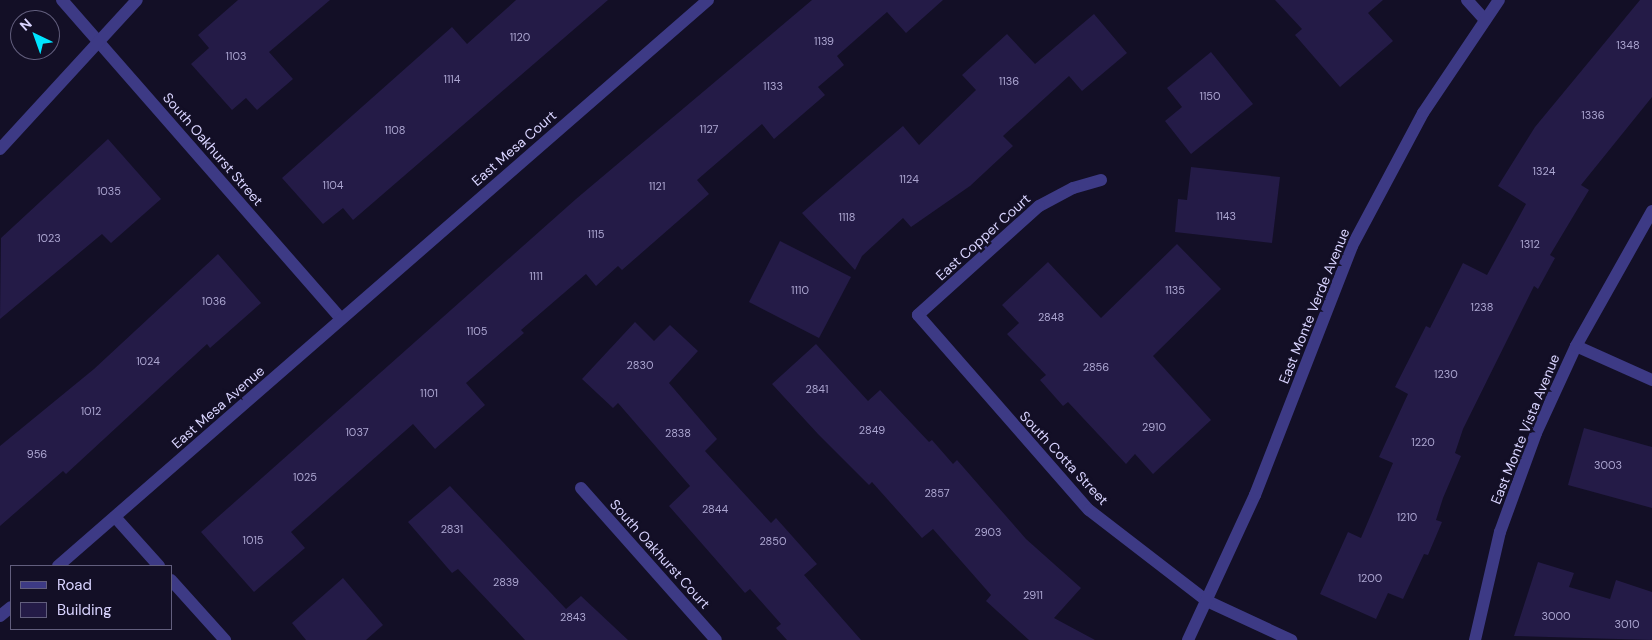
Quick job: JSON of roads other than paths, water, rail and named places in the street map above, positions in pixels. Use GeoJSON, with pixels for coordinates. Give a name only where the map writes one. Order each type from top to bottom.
{"type":"FeatureCollection","features":[{"type":"Feature","properties":{"kind":"street","name":"South Oakhurst Street"},"geometry":{"type":"LineString","coordinates":[[62,0],[340,318]]}},
{"type":"Feature","properties":{"kind":"street"},"geometry":{"type":"LineString","coordinates":[[0,149],[136,0]]}},
{"type":"Feature","properties":{"kind":"street","name":"East Mesa Court"},"geometry":{"type":"LineString","coordinates":[[340,318],[708,0]]}},
{"type":"Feature","properties":{"kind":"street"},"geometry":{"type":"LineString","coordinates":[[1467,0],[1484,20]]}},
{"type":"Feature","properties":{"kind":"street","name":"East Monte Verde Avenue"},"geometry":{"type":"LineString","coordinates":[[1188,640],[1255,495],[1352,246],[1423,113],[1499,0]]}},
{"type":"Feature","properties":{"kind":"street","name":"East Copper Court"},"geometry":{"type":"LineString","coordinates":[[918,315],[1040,206],[1073,188],[1100,180]]}},
{"type":"Feature","properties":{"kind":"street","name":"East Monte Vista Avenue"},"geometry":{"type":"LineString","coordinates":[[1475,640],[1514,488],[1576,346],[1652,211]]}},
{"type":"Feature","properties":{"kind":"street","name":"South Cotta Street"},"geometry":{"type":"LineString","coordinates":[[918,315],[1089,510],[1207,601],[1291,640]]}},
{"type":"Feature","properties":{"kind":"street","name":"East Mesa Avenue"},"geometry":{"type":"LineString","coordinates":[[115,518],[340,318]]}},
{"type":"Feature","properties":{"kind":"street"},"geometry":{"type":"LineString","coordinates":[[1576,346],[1652,380]]}},
{"type":"Feature","properties":{"kind":"street","name":"South Oakhurst Court"},"geometry":{"type":"LineString","coordinates":[[581,488],[716,640]]}},
{"type":"Feature","properties":{"kind":"street"},"geometry":{"type":"LineString","coordinates":[[59,565],[115,518],[158,565]]}},
{"type":"Feature","properties":{"kind":"street"},"geometry":{"type":"LineString","coordinates":[[172,581],[225,640]]}},
{"type":"Feature","properties":{"kind":"street"},"geometry":{"type":"LineString","coordinates":[[0,616],[10,608]]}}]}
